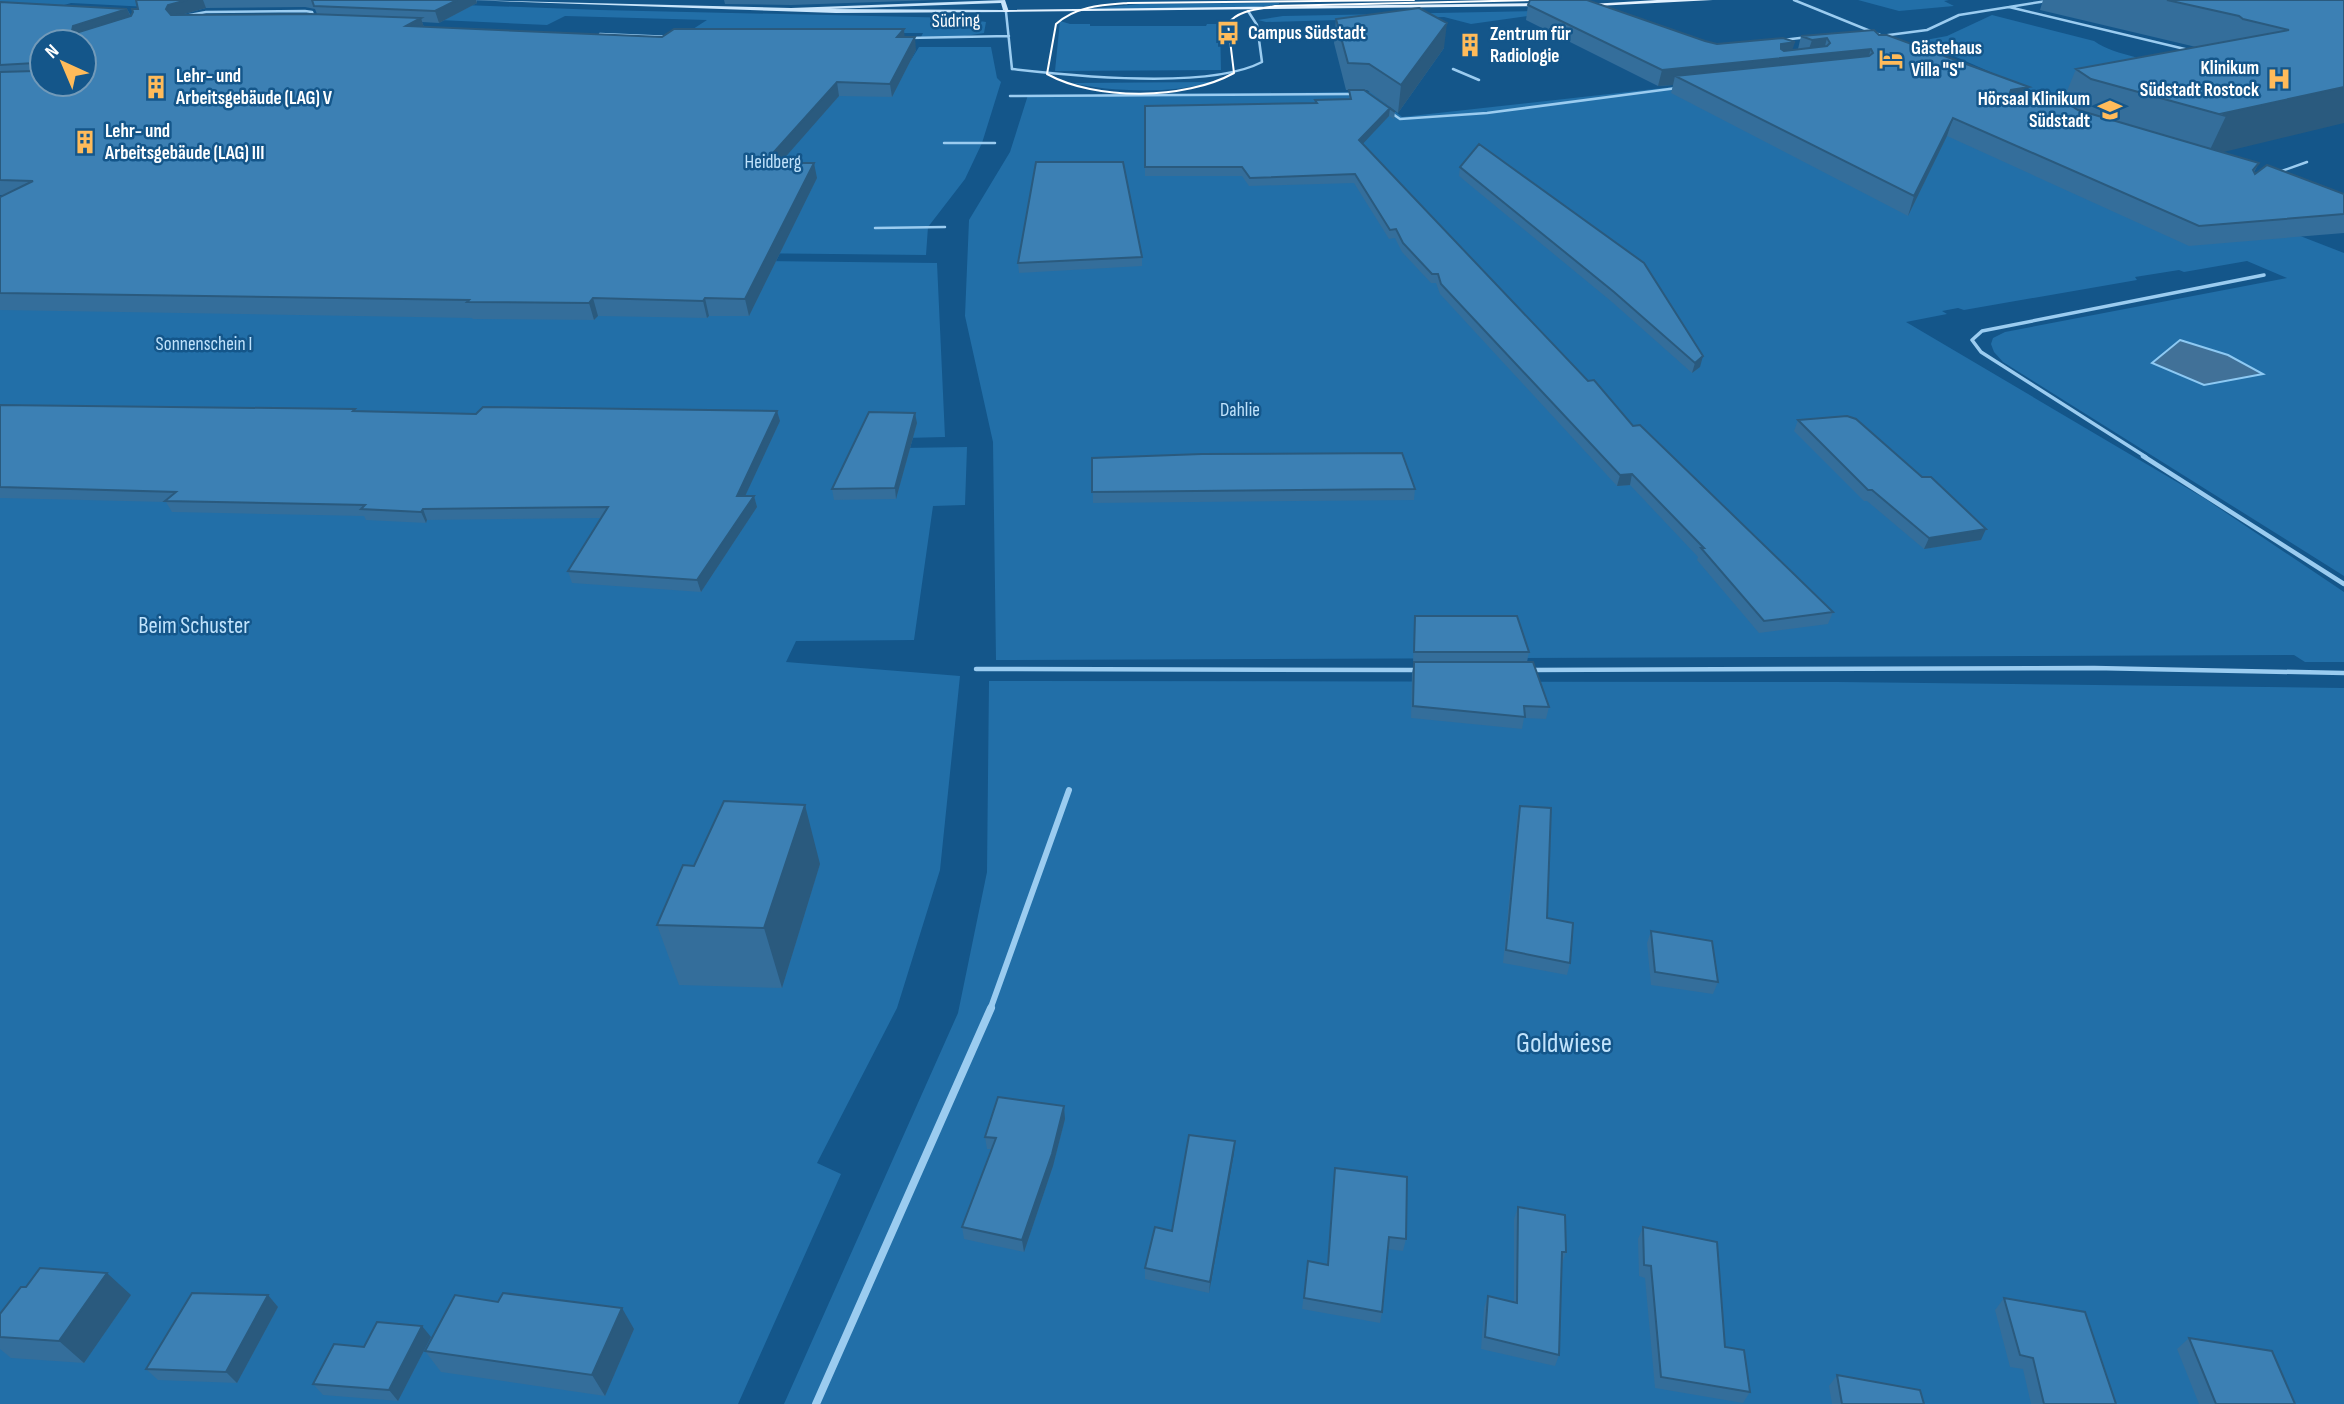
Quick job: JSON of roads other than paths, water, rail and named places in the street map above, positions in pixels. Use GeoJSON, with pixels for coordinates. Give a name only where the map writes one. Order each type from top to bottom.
{"type":"FeatureCollection","features":[{"type":"Feature","properties":{"kind":"main road","name":"Südring"},"geometry":{"type":"LineString","coordinates":[[470,0],[1006,12],[1248,11],[1552,5]]}},
{"type":"Feature","properties":{"kind":"main road"},"geometry":{"type":"LineString","coordinates":[[1566,5],[1710,0]]}},
{"type":"Feature","properties":{"kind":"main road","name":"Südring"},"geometry":{"type":"LineString","coordinates":[[1003,1],[1006,12]]}},
{"type":"Feature","properties":{"kind":"main road","name":"Südring"},"geometry":{"type":"LineString","coordinates":[[793,9],[1015,1]]}},
{"type":"Feature","properties":{"kind":"street"},"geometry":{"type":"LineString","coordinates":[[176,23],[175,20],[180,17],[194,13],[268,11],[312,12],[316,22]]}},
{"type":"Feature","properties":{"kind":"street","name":"Südring"},"geometry":{"type":"LineString","coordinates":[[1006,12],[1012,69]]}},
{"type":"Feature","properties":{"kind":"street"},"geometry":{"type":"LineString","coordinates":[[590,34],[683,37]]}},
{"type":"Feature","properties":{"kind":"street","name":"Südring"},"geometry":{"type":"LineString","coordinates":[[900,38],[1009,36]]}},
{"type":"Feature","properties":{"kind":"lane"},"geometry":{"type":"LineString","coordinates":[[1794,0],[1892,40]]}},
{"type":"Feature","properties":{"kind":"lane"},"geometry":{"type":"LineString","coordinates":[[1881,36],[1927,30],[1959,15],[2053,0]]}},
{"type":"Feature","properties":{"kind":"lane"},"geometry":{"type":"LineString","coordinates":[[2009,7],[2199,52]]}},
{"type":"Feature","properties":{"kind":"lane","name":"Südring"},"geometry":{"type":"LineString","coordinates":[[1012,69],[1072,76],[1202,76],[1247,70],[1258,67],[1262,62],[1257,24],[1248,11]]}},
{"type":"Feature","properties":{"kind":"lane"},"geometry":{"type":"LineString","coordinates":[[1859,32],[1870,31]]}},
{"type":"Feature","properties":{"kind":"lane"},"geometry":{"type":"LineString","coordinates":[[1780,40],[1814,36]]}},
{"type":"Feature","properties":{"kind":"lane"},"geometry":{"type":"LineString","coordinates":[[1453,69],[1479,80]]}},
{"type":"Feature","properties":{"kind":"lane"},"geometry":{"type":"LineString","coordinates":[[1382,107],[1400,119],[1487,113],[1686,87]]}},
{"type":"Feature","properties":{"kind":"lane"},"geometry":{"type":"LineString","coordinates":[[1010,96],[1365,94]]}},
{"type":"Feature","properties":{"kind":"lane"},"geometry":{"type":"LineString","coordinates":[[944,143],[995,143]]}},
{"type":"Feature","properties":{"kind":"lane"},"geometry":{"type":"LineString","coordinates":[[2269,176],[2307,162]]}},
{"type":"Feature","properties":{"kind":"lane"},"geometry":{"type":"LineString","coordinates":[[874,228],[945,227]]}},
{"type":"Feature","properties":{"kind":"lane"},"geometry":{"type":"LineString","coordinates":[[2264,275],[1982,331],[1972,340],[1981,352],[2344,584]]}},
{"type":"Feature","properties":{"kind":"lane"},"geometry":{"type":"LineString","coordinates":[[1517,670],[2094,668],[2344,673]]}},
{"type":"Feature","properties":{"kind":"lane"},"geometry":{"type":"LineString","coordinates":[[976,669],[1421,670]]}},
{"type":"Feature","properties":{"kind":"lane"},"geometry":{"type":"LineString","coordinates":[[816,1404],[1000,988],[1069,790]]}},
{"type":"Feature","properties":{"kind":"tram line"},"geometry":{"type":"LineString","coordinates":[[1414,0],[1128,3],[1090,8],[1072,13],[1056,24],[1047,74],[1067,83],[1115,93],[1166,92],[1214,82],[1234,73],[1228,24],[1232,19],[1249,11],[1275,6],[1536,0]]}},
{"type":"Feature","properties":{"kind":"place","name":"Campus Südstadt"},"geometry":{"type":"Point","coordinates":[1228,33]}},
{"type":"Feature","properties":{"kind":"place","name":"Zentrum für Radiologie"},"geometry":{"type":"Point","coordinates":[1470,45]}},
{"type":"Feature","properties":{"kind":"place","name":"Gästehaus Villa \"S\""},"geometry":{"type":"Point","coordinates":[1891,59]}},
{"type":"Feature","properties":{"kind":"place","name":"Klinikum Südstadt Rostock"},"geometry":{"type":"Point","coordinates":[2279,79]}},
{"type":"Feature","properties":{"kind":"place","name":"Lehr- und Arbeitsgebäude (LAG) V"},"geometry":{"type":"Point","coordinates":[156,87]}},
{"type":"Feature","properties":{"kind":"place","name":"Hörsaal Klinikum Südstadt"},"geometry":{"type":"Point","coordinates":[2110,110]}},
{"type":"Feature","properties":{"kind":"place","name":"Lehr- und Arbeitsgebäude (LAG) III"},"geometry":{"type":"Point","coordinates":[85,142]}},
{"type":"Feature","properties":{"kind":"park label","name":"Heidberg"},"geometry":{"type":"Point","coordinates":[773,162]}},
{"type":"Feature","properties":{"kind":"park label","name":"Sonnenschein I"},"geometry":{"type":"Point","coordinates":[204,344]}},
{"type":"Feature","properties":{"kind":"park label","name":"Dahlie"},"geometry":{"type":"Point","coordinates":[1240,410]}},
{"type":"Feature","properties":{"kind":"park label","name":"Beim Schuster"},"geometry":{"type":"Point","coordinates":[194,626]}},
{"type":"Feature","properties":{"kind":"park label","name":"Goldwiese"},"geometry":{"type":"Point","coordinates":[1564,1043]}}]}
